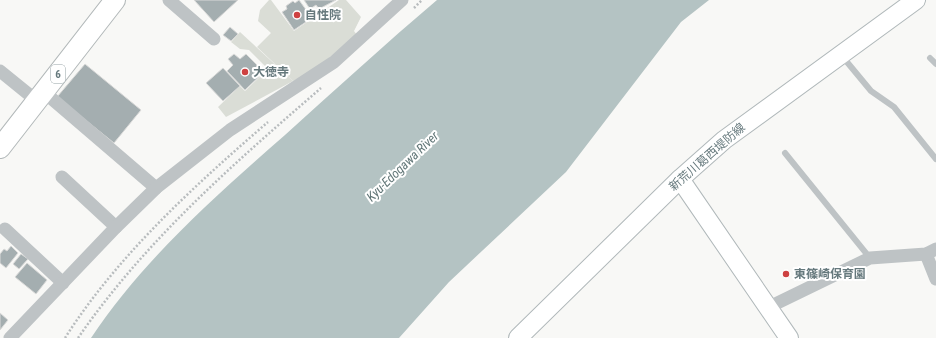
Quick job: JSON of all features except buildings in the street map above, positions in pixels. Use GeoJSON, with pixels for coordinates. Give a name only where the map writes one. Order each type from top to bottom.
{"type":"FeatureCollection","features":[{"type":"Feature","properties":{"kind":"main road","name":"6"},"geometry":{"type":"LineString","coordinates":[[0,148],[115,0]]}},
{"type":"Feature","properties":{"kind":"main road","name":"新荒川葛西堤防線"},"geometry":{"type":"LineString","coordinates":[[518,338],[680,180],[724,140],[916,0]]}},
{"type":"Feature","properties":{"kind":"main road"},"geometry":{"type":"LineString","coordinates":[[680,180],[789,338]]}},
{"type":"Feature","properties":{"kind":"street"},"geometry":{"type":"LineString","coordinates":[[169,0],[214,39]]}},
{"type":"Feature","properties":{"kind":"street"},"geometry":{"type":"LineString","coordinates":[[10,338],[116,227],[156,188],[230,130],[334,62],[402,0]]}},
{"type":"Feature","properties":{"kind":"street"},"geometry":{"type":"LineString","coordinates":[[0,71],[40,96],[156,188]]}},
{"type":"Feature","properties":{"kind":"street"},"geometry":{"type":"LineString","coordinates":[[62,177],[116,227]]}},
{"type":"Feature","properties":{"kind":"street"},"geometry":{"type":"LineString","coordinates":[[5,229],[63,283]]}},
{"type":"Feature","properties":{"kind":"street"},"geometry":{"type":"LineString","coordinates":[[767,308],[870,258],[931,251],[936,279]]}},
{"type":"Feature","properties":{"kind":"lane"},"geometry":{"type":"LineString","coordinates":[[841,55],[871,91],[894,107],[936,159]]}},
{"type":"Feature","properties":{"kind":"lane"},"geometry":{"type":"LineString","coordinates":[[930,58],[936,64]]}},
{"type":"Feature","properties":{"kind":"lane"},"geometry":{"type":"LineString","coordinates":[[785,153],[870,258]]}},
{"type":"Feature","properties":{"kind":"path"},"geometry":{"type":"LineString","coordinates":[[413,8],[422,0]]}},
{"type":"Feature","properties":{"kind":"path"},"geometry":{"type":"LineString","coordinates":[[78,338],[135,263],[184,211],[218,178],[327,82]]}},
{"type":"Feature","properties":{"kind":"path"},"geometry":{"type":"LineString","coordinates":[[65,338],[127,258],[172,210],[211,171],[270,120]]}},
{"type":"Feature","properties":{"kind":"shaded area"},"geometry":{"type":"Polygon","coordinates":[[[269,0],[271,0],[294,31],[339,0],[346,0],[361,17],[354,31],[357,35],[312,72],[293,81],[257,47],[271,33],[258,21],[260,10],[269,0]]]}},
{"type":"Feature","properties":{"kind":"shaded area"},"geometry":{"type":"Polygon","coordinates":[[[240,32],[293,81],[226,117],[218,107],[240,86],[245,91],[267,70],[267,68],[249,50],[240,49],[231,42],[240,32]]]}},
{"type":"Feature","properties":{"kind":"water","name":"Kyu-Edogawa River"},"geometry":{"type":"Polygon","coordinates":[[[437,0],[709,0],[681,22],[566,172],[449,282],[399,338],[91,338],[111,309],[133,282],[181,230],[232,181],[437,0]]]}},
{"type":"Feature","properties":{"kind":"place","name":"自性院"},"geometry":{"type":"Point","coordinates":[297,15]}},
{"type":"Feature","properties":{"kind":"place","name":"大徳寺"},"geometry":{"type":"Point","coordinates":[245,72]}},
{"type":"Feature","properties":{"kind":"place","name":"東篠崎保育園"},"geometry":{"type":"Point","coordinates":[786,274]}}]}
